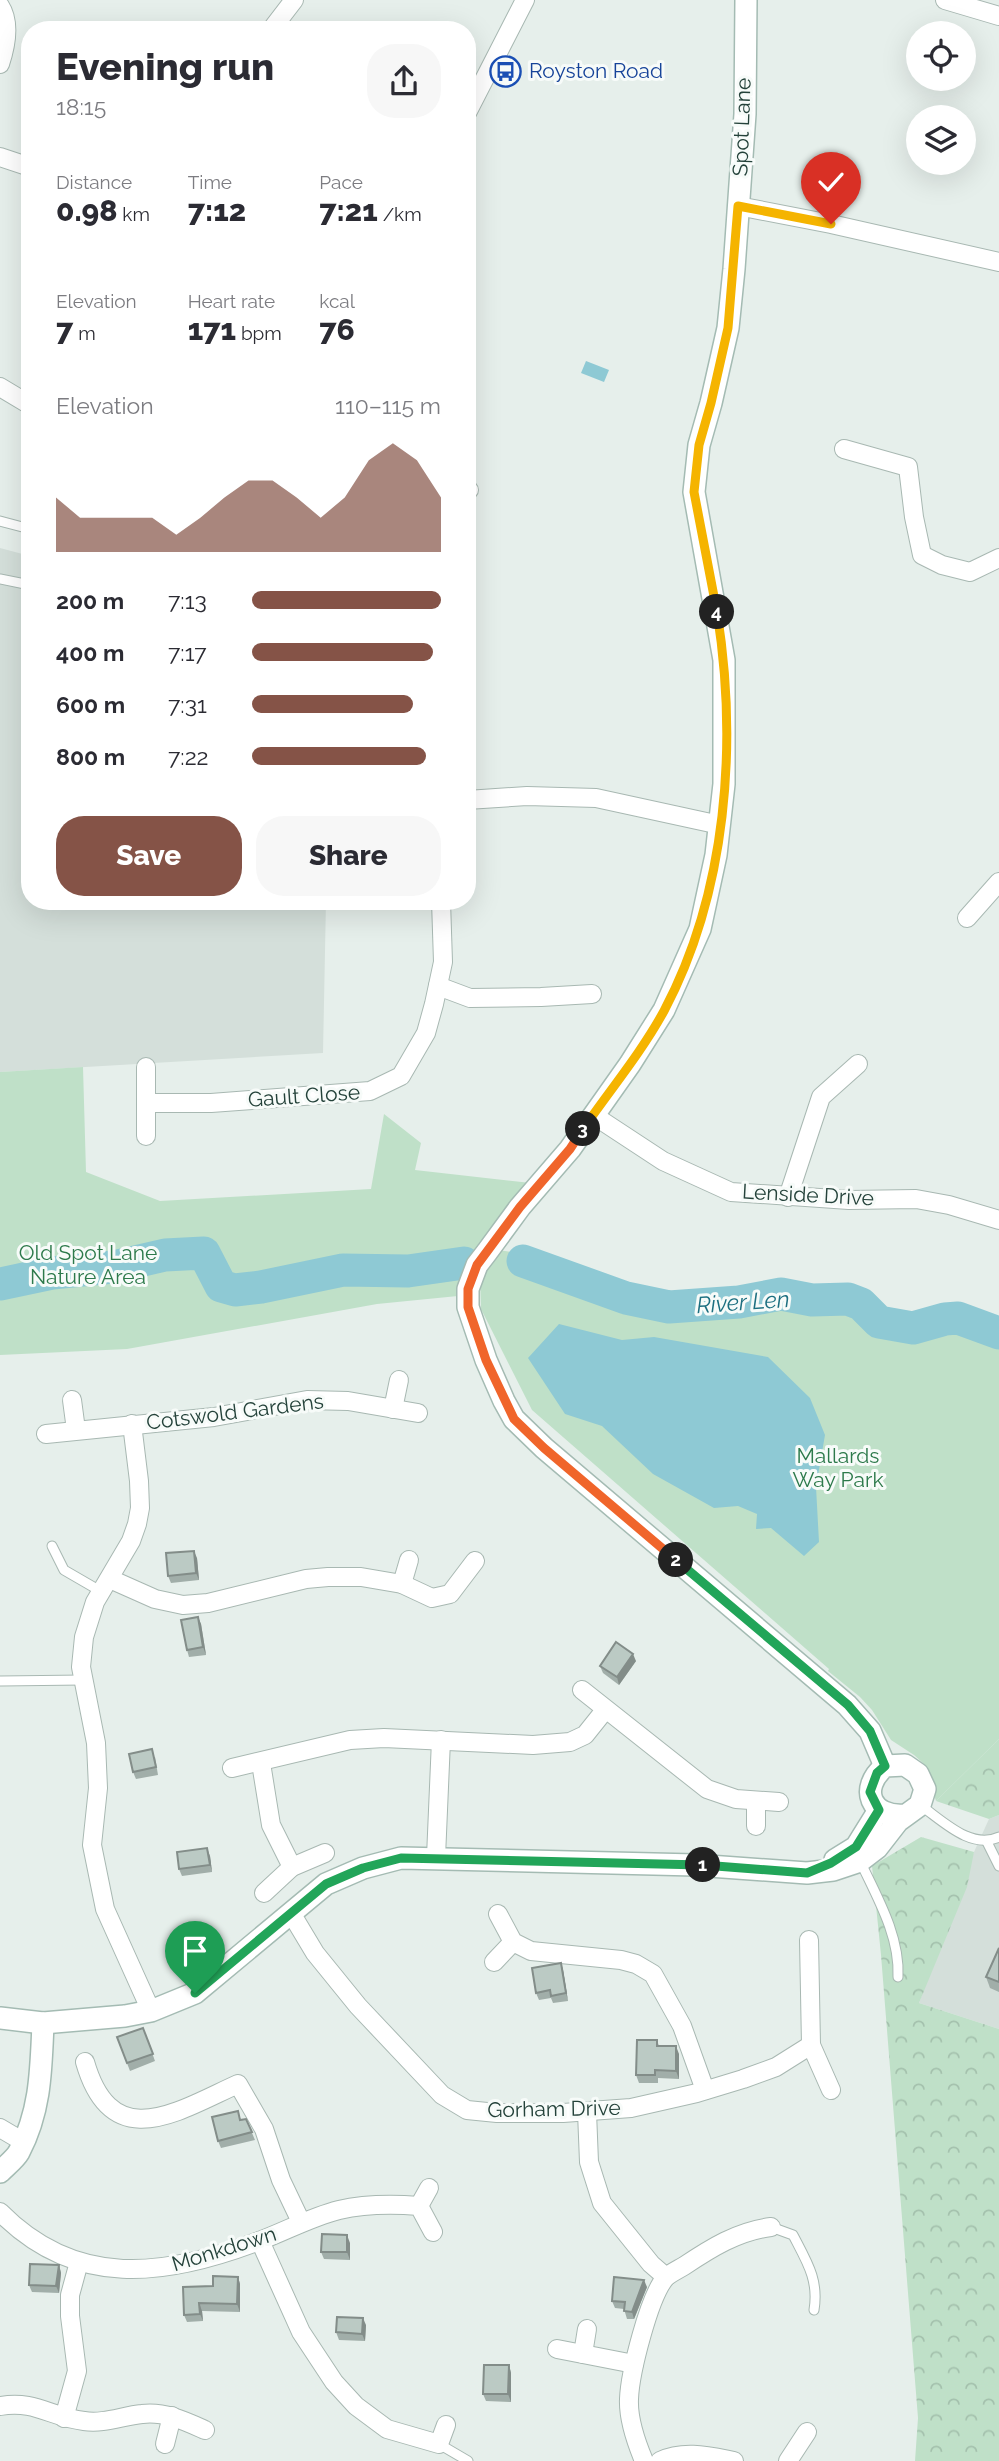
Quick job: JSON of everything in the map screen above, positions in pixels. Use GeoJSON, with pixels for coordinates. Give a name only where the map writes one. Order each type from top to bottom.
{"type":"FeatureCollection","features":[{"type":"Feature","properties":{"kind":"street"},"geometry":{"type":"LineString","coordinates":[[278,21],[294,0]]}},
{"type":"Feature","properties":{"kind":"street"},"geometry":{"type":"LineString","coordinates":[[476,95],[524,0]]}},
{"type":"Feature","properties":{"kind":"street","name":"Spot Lane"},"geometry":{"type":"LineString","coordinates":[[746,0],[745,114],[728,328],[699,445],[694,492],[724,660],[724,784],[716,855],[700,929],[664,1010],[570,1149],[520,1207],[477,1265],[468,1289],[468,1307],[486,1360],[514,1419],[544,1448],[848,1705],[870,1731],[885,1766]]}},
{"type":"Feature","properties":{"kind":"street"},"geometry":{"type":"LineString","coordinates":[[945,0],[999,16]]}},
{"type":"Feature","properties":{"kind":"street"},"geometry":{"type":"LineString","coordinates":[[0,6],[5,14],[6,46],[0,64]]}},
{"type":"Feature","properties":{"kind":"street"},"geometry":{"type":"LineString","coordinates":[[0,157],[21,164]]}},
{"type":"Feature","properties":{"kind":"street"},"geometry":{"type":"LineString","coordinates":[[738,206],[999,262]]}},
{"type":"Feature","properties":{"kind":"street"},"geometry":{"type":"LineString","coordinates":[[0,387],[21,400]]}},
{"type":"Feature","properties":{"kind":"street"},"geometry":{"type":"LineString","coordinates":[[844,449],[916,469],[914,517],[922,555],[942,565],[970,572],[999,558]]}},
{"type":"Feature","properties":{"kind":"street"},"geometry":{"type":"LineString","coordinates":[[476,799],[527,796],[596,798],[720,825]]}},
{"type":"Feature","properties":{"kind":"street"},"geometry":{"type":"LineString","coordinates":[[967,918],[996,892]]}},
{"type":"Feature","properties":{"kind":"street","name":"Gault Close"},"geometry":{"type":"LineString","coordinates":[[146,1103],[211,1102],[370,1091],[401,1076],[426,1033],[438,986],[443,962],[440,910]]}},
{"type":"Feature","properties":{"kind":"street"},"geometry":{"type":"LineString","coordinates":[[438,986],[470,998],[592,993]]}},
{"type":"Feature","properties":{"kind":"street"},"geometry":{"type":"LineString","coordinates":[[788,1197],[821,1097],[858,1063]]}},
{"type":"Feature","properties":{"kind":"street"},"geometry":{"type":"LineString","coordinates":[[146,1067],[146,1136]]}},
{"type":"Feature","properties":{"kind":"street","name":"Lenside Drive"},"geometry":{"type":"LineString","coordinates":[[593,1115],[663,1161],[731,1192],[849,1200],[916,1199],[949,1205],[999,1220]]}},
{"type":"Feature","properties":{"kind":"street"},"geometry":{"type":"LineString","coordinates":[[393,1409],[399,1380]]}},
{"type":"Feature","properties":{"kind":"street"},"geometry":{"type":"LineString","coordinates":[[72,1399],[76,1430]]}},
{"type":"Feature","properties":{"kind":"street","name":"Cotswold Gardens"},"geometry":{"type":"LineString","coordinates":[[46,1434],[214,1417],[307,1400],[348,1401],[418,1413]]}},
{"type":"Feature","properties":{"kind":"street"},"geometry":{"type":"LineString","coordinates":[[132,1424],[140,1508],[131,1541],[95,1602],[84,1637],[81,1667],[96,1742],[98,1788],[92,1845],[105,1909],[150,2011]]}},
{"type":"Feature","properties":{"kind":"street"},"geometry":{"type":"LineString","coordinates":[[402,1584],[409,1560]]}},
{"type":"Feature","properties":{"kind":"street"},"geometry":{"type":"LineString","coordinates":[[106,1586],[183,1605],[208,1603],[306,1579],[360,1577],[402,1584],[432,1598],[450,1594],[475,1561]]}},
{"type":"Feature","properties":{"kind":"street"},"geometry":{"type":"LineString","coordinates":[[582,1690],[707,1789],[736,1799],[779,1801]]}},
{"type":"Feature","properties":{"kind":"street"},"geometry":{"type":"LineString","coordinates":[[232,1768],[350,1740],[384,1738],[533,1745],[570,1742],[585,1735],[606,1710]]}},
{"type":"Feature","properties":{"kind":"street"},"geometry":{"type":"LineString","coordinates":[[436,1857],[441,1740]]}},
{"type":"Feature","properties":{"kind":"street"},"geometry":{"type":"LineString","coordinates":[[261,1762],[271,1825],[292,1867]]}},
{"type":"Feature","properties":{"kind":"street"},"geometry":{"type":"LineString","coordinates":[[0,2018],[43,2023],[125,2016],[150,2011],[195,1993],[326,1884],[363,1868],[401,1858],[708,1865],[807,1873],[833,1870],[860,1861],[877,1848],[913,1810],[925,1789],[918,1774],[905,1765],[885,1766],[877,1773],[870,1792],[879,1810],[892,1816],[913,1810]]}},
{"type":"Feature","properties":{"kind":"street"},"geometry":{"type":"LineString","coordinates":[[756,1802],[756,1826]]}},
{"type":"Feature","properties":{"kind":"street"},"geometry":{"type":"LineString","coordinates":[[807,1873],[831,1863],[856,1847],[879,1810]]}},
{"type":"Feature","properties":{"kind":"street"},"geometry":{"type":"LineString","coordinates":[[264,1893],[292,1867],[325,1853]]}},
{"type":"Feature","properties":{"kind":"street","name":"Gorham Drive"},"geometry":{"type":"LineString","coordinates":[[291,1913],[314,1953],[358,2006],[442,2095],[467,2110],[497,2113],[587,2112],[631,2108],[705,2090],[776,2067],[811,2045]]}},
{"type":"Feature","properties":{"kind":"street"},"geometry":{"type":"LineString","coordinates":[[498,1914],[513,1942],[531,1951],[594,1956],[628,1962],[653,1974],[682,2026],[705,2090]]}},
{"type":"Feature","properties":{"kind":"street"},"geometry":{"type":"LineString","coordinates":[[809,1940],[811,2045],[831,2090]]}},
{"type":"Feature","properties":{"kind":"street"},"geometry":{"type":"LineString","coordinates":[[494,1962],[513,1942]]}},
{"type":"Feature","properties":{"kind":"street"},"geometry":{"type":"LineString","coordinates":[[0,2172],[18,2153],[39,2094],[43,2023]]}},
{"type":"Feature","properties":{"kind":"street"},"geometry":{"type":"LineString","coordinates":[[85,2062],[98,2095],[109,2107],[137,2119],[157,2119],[245,2079],[281,2180],[301,2222]]}},
{"type":"Feature","properties":{"kind":"street"},"geometry":{"type":"LineString","coordinates":[[587,2112],[589,2162],[602,2203],[651,2264],[666,2277]]}},
{"type":"Feature","properties":{"kind":"street"},"geometry":{"type":"LineString","coordinates":[[0,2128],[22,2141]]}},
{"type":"Feature","properties":{"kind":"street"},"geometry":{"type":"LineString","coordinates":[[429,2188],[419,2206],[433,2232]]}},
{"type":"Feature","properties":{"kind":"street","name":"Monkdown"},"geometry":{"type":"LineString","coordinates":[[0,2212],[40,2246],[79,2262],[115,2269],[157,2269],[201,2260],[260,2241],[301,2222],[340,2210],[393,2204],[419,2206]]}},
{"type":"Feature","properties":{"kind":"street"},"geometry":{"type":"LineString","coordinates":[[644,2461],[634,2436],[629,2401],[634,2364],[647,2319],[666,2277],[716,2245],[740,2234],[771,2227]]}},
{"type":"Feature","properties":{"kind":"street"},"geometry":{"type":"LineString","coordinates":[[260,2241],[301,2332],[334,2382],[356,2406],[387,2429],[439,2444],[446,2425]]}},
{"type":"Feature","properties":{"kind":"street"},"geometry":{"type":"LineString","coordinates":[[64,2418],[77,2371],[70,2295],[79,2262]]}},
{"type":"Feature","properties":{"kind":"street"},"geometry":{"type":"LineString","coordinates":[[583,2354],[587,2329]]}},
{"type":"Feature","properties":{"kind":"street"},"geometry":{"type":"LineString","coordinates":[[558,2349],[634,2364]]}},
{"type":"Feature","properties":{"kind":"street"},"geometry":{"type":"LineString","coordinates":[[0,2406],[29,2404],[64,2418],[87,2422],[145,2413],[172,2416],[205,2430]]}},
{"type":"Feature","properties":{"kind":"street"},"geometry":{"type":"LineString","coordinates":[[165,2444],[172,2416]]}},
{"type":"Feature","properties":{"kind":"street"},"geometry":{"type":"LineString","coordinates":[[788,2461],[807,2432]]}},
{"type":"Feature","properties":{"kind":"street"},"geometry":{"type":"LineString","coordinates":[[660,2461],[673,2455],[696,2454],[734,2461]]}},
{"type":"Feature","properties":{"kind":"lane"},"geometry":{"type":"LineString","coordinates":[[0,521],[21,527]]}},
{"type":"Feature","properties":{"kind":"lane"},"geometry":{"type":"LineString","coordinates":[[0,579],[21,583]]}},
{"type":"Feature","properties":{"kind":"lane"},"geometry":{"type":"LineString","coordinates":[[51,1546],[64,1570],[106,1586]]}},
{"type":"Feature","properties":{"kind":"lane"},"geometry":{"type":"LineString","coordinates":[[1,1681],[84,1680]]}},
{"type":"Feature","properties":{"kind":"lane"},"geometry":{"type":"LineString","coordinates":[[913,1810],[970,1839],[987,1842],[999,1837]]}},
{"type":"Feature","properties":{"kind":"lane"},"geometry":{"type":"LineString","coordinates":[[987,1842],[999,1866]]}},
{"type":"Feature","properties":{"kind":"lane"},"geometry":{"type":"LineString","coordinates":[[860,1861],[886,1917],[899,1959],[898,1977]]}},
{"type":"Feature","properties":{"kind":"lane"},"geometry":{"type":"LineString","coordinates":[[771,2227],[793,2235],[800,2248],[817,2290],[814,2310]]}},
{"type":"Feature","properties":{"kind":"lane"},"geometry":{"type":"LineString","coordinates":[[439,2444],[468,2461]]}},
{"type":"Feature","properties":{"kind":"shaded area"},"geometry":{"type":"Polygon","coordinates":[[[0,548],[21,554],[21,910],[326,910],[323,1053],[0,1072],[0,548]]]}},
{"type":"Feature","properties":{"kind":"shaded area"},"geometry":{"type":"Polygon","coordinates":[[[999,1815],[999,2029],[919,2003],[974,1852],[989,1819],[999,1815]]]}},
{"type":"Feature","properties":{"kind":"green space","name":"Mallards Way Park"},"geometry":{"type":"Polygon","coordinates":[[[83,1067],[86,1172],[160,1201],[371,1189],[384,1114],[421,1143],[415,1170],[540,1184],[498,1250],[527,1254],[604,1283],[649,1296],[681,1298],[761,1289],[844,1287],[866,1308],[887,1318],[908,1320],[958,1314],[999,1331],[999,1739],[936,1801],[924,1764],[891,1740],[872,1710],[860,1697],[532,1410],[481,1309],[480,1277],[468,1295],[377,1304],[127,1349],[0,1355],[0,1072],[83,1067]]]}},
{"type":"Feature","properties":{"kind":"green space"},"geometry":{"type":"Polygon","coordinates":[[[999,1739],[999,1815],[989,1819],[936,1801],[999,1739]]]}},
{"type":"Feature","properties":{"kind":"green space"},"geometry":{"type":"Polygon","coordinates":[[[921,1837],[974,1852],[967,1887],[919,2003],[999,2029],[999,2461],[915,2461],[918,2418],[872,1866],[921,1837]]]}},
{"type":"Feature","properties":{"kind":"water"},"geometry":{"type":"Polygon","coordinates":[[[586,361],[609,370],[604,382],[581,373],[586,361]]]}},
{"type":"Feature","properties":{"kind":"water"},"geometry":{"type":"Polygon","coordinates":[[[559,1324],[622,1340],[654,1337],[768,1357],[810,1398],[825,1435],[816,1487],[819,1542],[804,1556],[771,1528],[756,1529],[757,1514],[738,1506],[714,1508],[653,1474],[602,1426],[565,1414],[528,1358],[559,1324]]]}},
{"type":"Feature","properties":{"kind":"building"},"geometry":{"type":"Polygon","coordinates":[[[194,1551],[196,1573],[168,1576],[166,1553],[194,1551]]]}},
{"type":"Feature","properties":{"kind":"building"},"geometry":{"type":"Polygon","coordinates":[[[198,1617],[203,1647],[187,1650],[181,1620],[198,1617]]]}},
{"type":"Feature","properties":{"kind":"building"},"geometry":{"type":"Polygon","coordinates":[[[616,1642],[633,1654],[617,1677],[600,1666],[616,1642]]]}},
{"type":"Feature","properties":{"kind":"building"},"geometry":{"type":"Polygon","coordinates":[[[152,1749],[156,1767],[133,1772],[129,1754],[152,1749]]]}},
{"type":"Feature","properties":{"kind":"building"},"geometry":{"type":"Polygon","coordinates":[[[207,1848],[210,1865],[179,1869],[177,1852],[207,1848]]]}},
{"type":"Feature","properties":{"kind":"building"},"geometry":{"type":"Polygon","coordinates":[[[999,1948],[999,1982],[986,1977],[999,1948]]]}},
{"type":"Feature","properties":{"kind":"building"},"geometry":{"type":"Polygon","coordinates":[[[561,1963],[566,1993],[551,1996],[550,1990],[536,1993],[532,1968],[561,1963]]]}},
{"type":"Feature","properties":{"kind":"building"},"geometry":{"type":"Polygon","coordinates":[[[143,2028],[153,2054],[127,2063],[117,2037],[143,2028]]]}},
{"type":"Feature","properties":{"kind":"building"},"geometry":{"type":"Polygon","coordinates":[[[637,2040],[657,2040],[657,2046],[676,2046],[676,2071],[655,2070],[655,2075],[636,2075],[637,2040]]]}},
{"type":"Feature","properties":{"kind":"building"},"geometry":{"type":"Polygon","coordinates":[[[238,2111],[240,2120],[246,2119],[252,2132],[218,2141],[212,2117],[238,2111]]]}},
{"type":"Feature","properties":{"kind":"building"},"geometry":{"type":"Polygon","coordinates":[[[322,2234],[347,2235],[347,2252],[321,2252],[322,2234]]]}},
{"type":"Feature","properties":{"kind":"building"},"geometry":{"type":"Polygon","coordinates":[[[30,2264],[59,2265],[56,2286],[29,2285],[30,2264]]]}},
{"type":"Feature","properties":{"kind":"building"},"geometry":{"type":"Polygon","coordinates":[[[213,2276],[238,2277],[237,2304],[199,2303],[200,2314],[184,2315],[183,2287],[213,2286],[213,2276]]]}},
{"type":"Feature","properties":{"kind":"building"},"geometry":{"type":"Polygon","coordinates":[[[614,2277],[644,2280],[632,2312],[624,2311],[625,2302],[612,2301],[614,2277]]]}},
{"type":"Feature","properties":{"kind":"building"},"geometry":{"type":"Polygon","coordinates":[[[337,2317],[363,2318],[362,2334],[336,2332],[337,2317]]]}},
{"type":"Feature","properties":{"kind":"building"},"geometry":{"type":"Polygon","coordinates":[[[484,2365],[509,2365],[508,2394],[483,2394],[484,2365]]]}},
{"type":"Feature","properties":{"kind":"waterway","name":"River Len"},"geometry":{"type":"LineString","coordinates":[[0,1284],[52,1273],[113,1267],[165,1255],[204,1253],[221,1286],[235,1290],[343,1270],[408,1271],[464,1263]]}},
{"type":"Feature","properties":{"kind":"waterway","name":"River Len"},"geometry":{"type":"LineString","coordinates":[[523,1261],[626,1298],[669,1307],[739,1302],[781,1294],[812,1300],[848,1299],[861,1304],[879,1322],[913,1328],[958,1318],[999,1333]]}},
{"type":"Feature","properties":{"kind":"place","name":"Royston Road"},"geometry":{"type":"Point","coordinates":[506,71]}},
{"type":"Feature","properties":{"kind":"route"},"geometry":{"type":"LineString","coordinates":[[195,1993],[326,1884],[363,1868],[401,1858],[436,1857],[695,1865],[807,1873],[831,1863],[856,1847],[879,1810],[870,1792],[877,1773],[885,1766],[870,1731],[848,1705],[544,1448],[514,1419],[486,1360],[468,1307],[468,1289],[477,1265],[520,1207],[570,1149],[630,1064],[664,1010],[700,929],[720,825],[725,726],[724,660],[694,492],[699,445],[728,328],[738,206],[831,224]]}},
{"type":"Feature","properties":{"kind":"park label","name":"Old Spot Lane Nature Area"},"geometry":{"type":"Point","coordinates":[88,1265]}}]}
